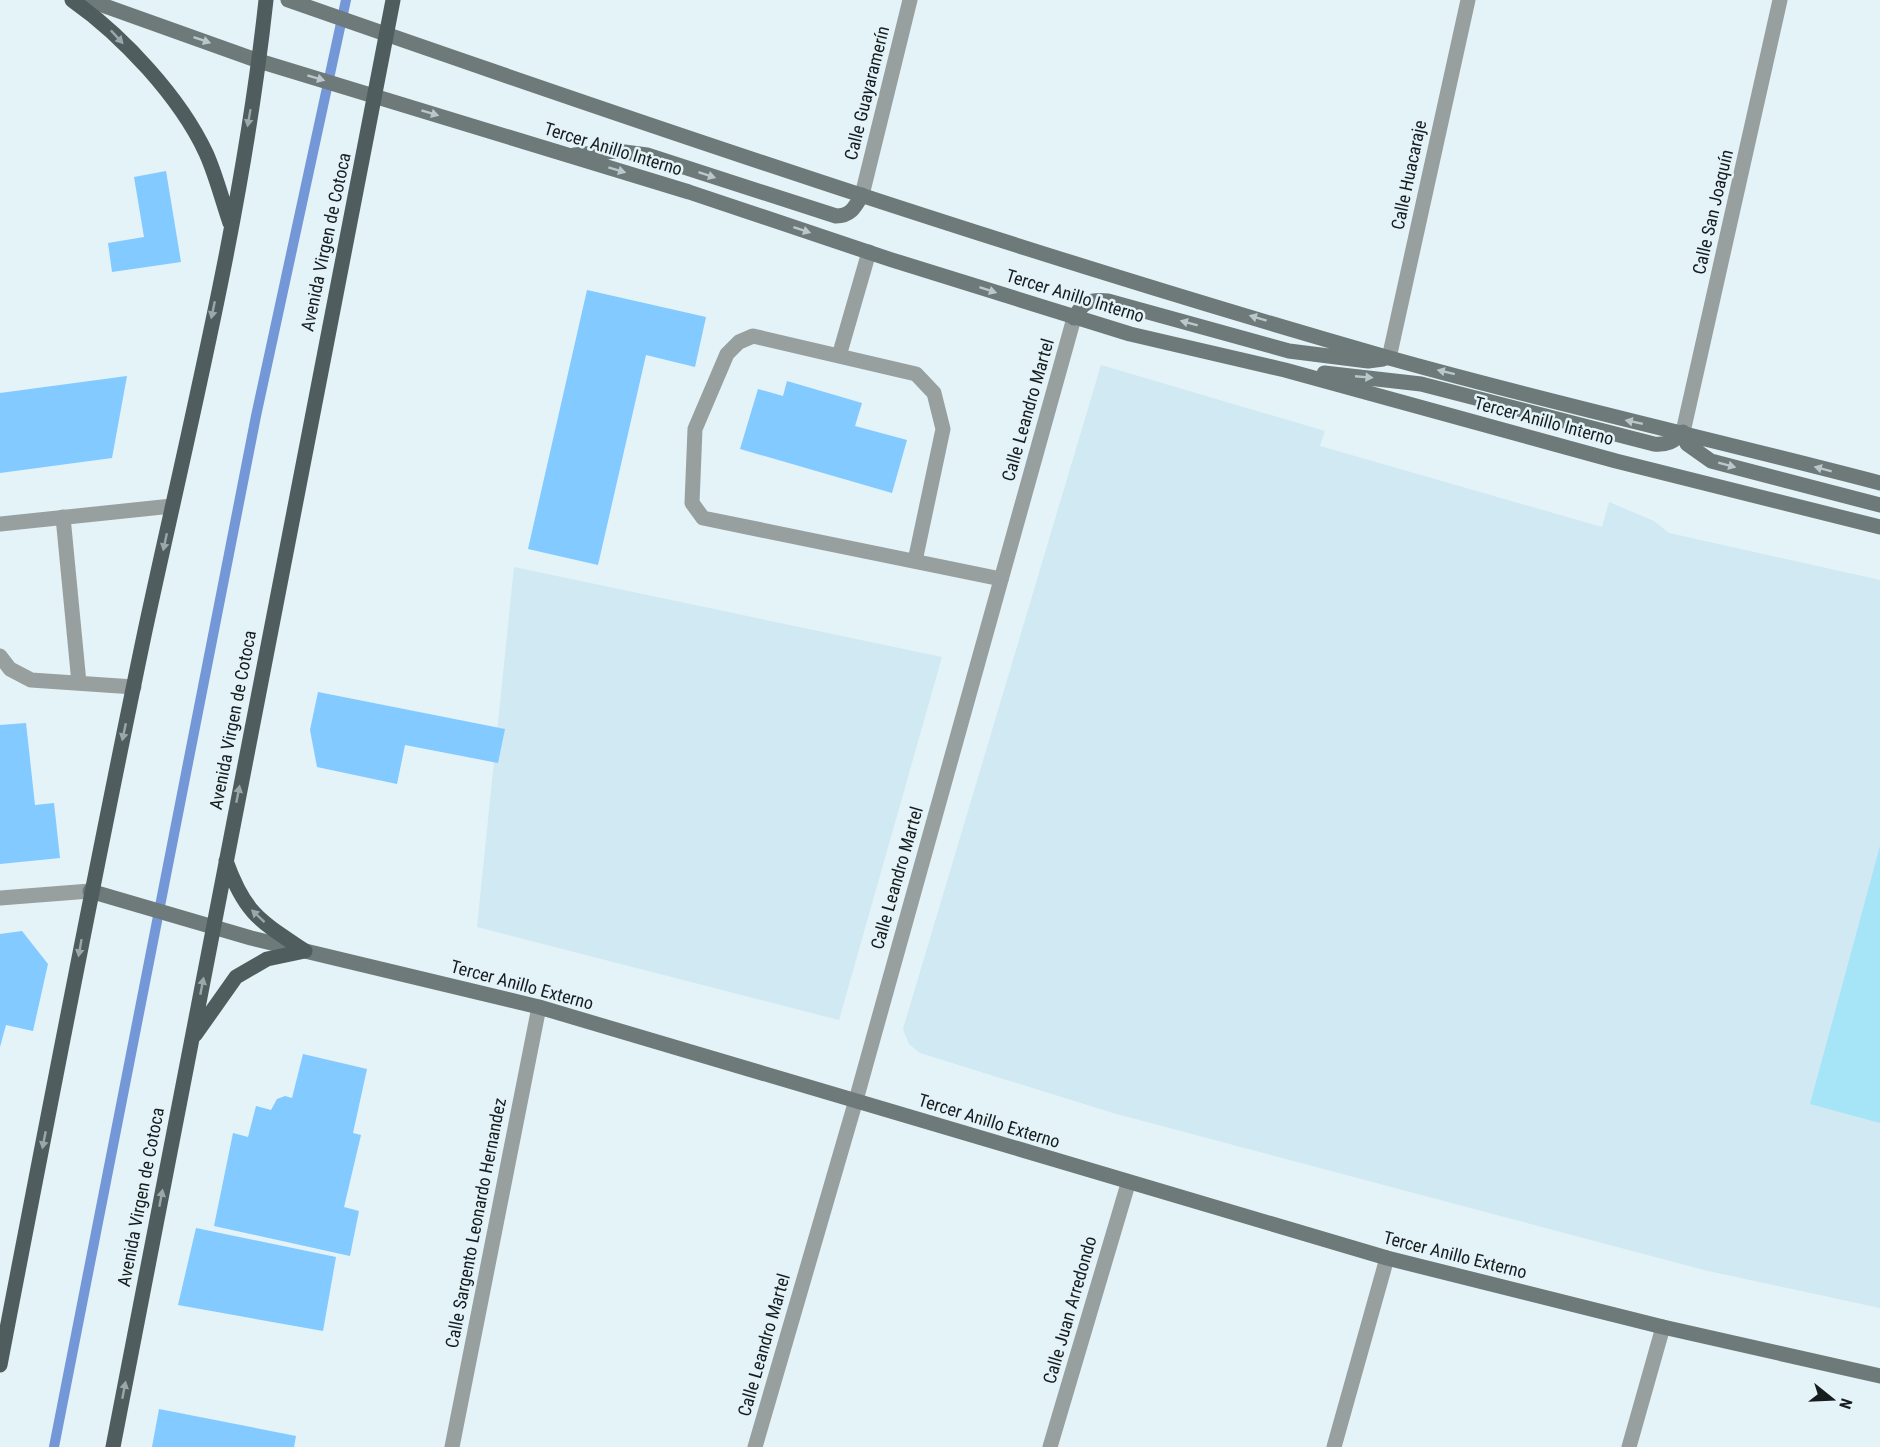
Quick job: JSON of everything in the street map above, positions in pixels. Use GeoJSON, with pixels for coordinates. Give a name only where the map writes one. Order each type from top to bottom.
{"type":"FeatureCollection","features":[{"type":"Feature","properties":{"kind":"main road"},"geometry":{"type":"LineString","coordinates":[[72,0],[104,23],[165,88],[206,153],[231,226]]}},
{"type":"Feature","properties":{"kind":"main road","name":"Tercer Anillo Interno"},"geometry":{"type":"LineString","coordinates":[[88,0],[265,62],[568,155],[1074,318],[1130,334],[1285,370],[1616,461],[1880,527]]}},
{"type":"Feature","properties":{"kind":"main road"},"geometry":{"type":"LineString","coordinates":[[0,1365],[90,891],[265,62],[266,0]]}},
{"type":"Feature","properties":{"kind":"main road","name":"Tercer Anillo Interno"},"geometry":{"type":"LineString","coordinates":[[288,0],[862,195],[1087,267],[1389,358],[1880,483]]}},
{"type":"Feature","properties":{"kind":"main road","name":"Avenida Virgen de Cotoca"},"geometry":{"type":"LineString","coordinates":[[113,1447],[226,860],[367,94],[380,32],[393,0]]}},
{"type":"Feature","properties":{"kind":"main road"},"geometry":{"type":"LineString","coordinates":[[568,155],[600,151],[635,152],[836,216],[848,215],[862,195]]}},
{"type":"Feature","properties":{"kind":"main road"},"geometry":{"type":"LineString","coordinates":[[1074,318],[1081,305],[1091,300],[1108,301],[1288,351],[1368,362],[1389,358]]}},
{"type":"Feature","properties":{"kind":"main road"},"geometry":{"type":"LineString","coordinates":[[1285,370],[1421,384],[1654,444],[1665,444],[1675,440],[1683,432],[1687,444],[1712,460],[1880,505]]}},
{"type":"Feature","properties":{"kind":"main road"},"geometry":{"type":"LineString","coordinates":[[226,860],[238,893],[255,915],[304,951]]}},
{"type":"Feature","properties":{"kind":"main road","name":"Tercer Anillo Externo"},"geometry":{"type":"LineString","coordinates":[[90,891],[304,951],[539,1007],[856,1100],[1128,1184],[1387,1258],[1663,1328],[1880,1376]]}},
{"type":"Feature","properties":{"kind":"main road"},"geometry":{"type":"LineString","coordinates":[[191,1040],[236,977],[267,959],[304,951]]}},
{"type":"Feature","properties":{"kind":"street","name":"Calle Guayaramerín"},"geometry":{"type":"LineString","coordinates":[[862,195],[910,0]]}},
{"type":"Feature","properties":{"kind":"street","name":"Calle Huacaraje"},"geometry":{"type":"LineString","coordinates":[[1389,358],[1468,0]]}},
{"type":"Feature","properties":{"kind":"street","name":"Calle San Joaquín"},"geometry":{"type":"LineString","coordinates":[[1683,432],[1780,0]]}},
{"type":"Feature","properties":{"kind":"street"},"geometry":{"type":"LineString","coordinates":[[839,356],[869,252]]}},
{"type":"Feature","properties":{"kind":"street","name":"Calle Leandro Martel"},"geometry":{"type":"LineString","coordinates":[[755,1447],[856,1100],[1074,318]]}},
{"type":"Feature","properties":{"kind":"street"},"geometry":{"type":"LineString","coordinates":[[915,561],[943,429],[934,393],[916,374],[753,336],[739,342],[727,354],[695,429],[692,503],[703,518],[1001,579]]}},
{"type":"Feature","properties":{"kind":"street"},"geometry":{"type":"LineString","coordinates":[[0,524],[172,506]]}},
{"type":"Feature","properties":{"kind":"street"},"geometry":{"type":"LineString","coordinates":[[63,517],[80,683]]}},
{"type":"Feature","properties":{"kind":"street"},"geometry":{"type":"LineString","coordinates":[[0,656],[10,669],[31,680],[134,687]]}},
{"type":"Feature","properties":{"kind":"street"},"geometry":{"type":"LineString","coordinates":[[0,898],[90,891]]}},
{"type":"Feature","properties":{"kind":"street","name":"Calle Sargento Leonardo Hernandez"},"geometry":{"type":"LineString","coordinates":[[452,1447],[539,1007]]}},
{"type":"Feature","properties":{"kind":"street","name":"Calle Juan Arredondo"},"geometry":{"type":"LineString","coordinates":[[1050,1447],[1128,1184]]}},
{"type":"Feature","properties":{"kind":"street"},"geometry":{"type":"LineString","coordinates":[[1334,1447],[1387,1258]]}},
{"type":"Feature","properties":{"kind":"street"},"geometry":{"type":"LineString","coordinates":[[1629,1447],[1663,1328]]}},
{"type":"Feature","properties":{"kind":"shaded area"},"geometry":{"type":"Polygon","coordinates":[[[1101,365],[1325,431],[1320,446],[1602,527],[1609,502],[1654,521],[1669,533],[1880,580],[1880,1308],[1704,1270],[1113,1113],[920,1053],[909,1044],[903,1029],[1101,365]]]}},
{"type":"Feature","properties":{"kind":"shaded area"},"geometry":{"type":"Polygon","coordinates":[[[514,567],[942,657],[839,1020],[477,927],[514,567]]]}},
{"type":"Feature","properties":{"kind":"shaded area"},"geometry":{"type":"Polygon","coordinates":[[[1880,846],[1880,1123],[1810,1104],[1880,846]]]}},
{"type":"Feature","properties":{"kind":"building"},"geometry":{"type":"Polygon","coordinates":[[[166,171],[181,262],[112,272],[108,243],[144,237],[134,177],[166,171]]]}},
{"type":"Feature","properties":{"kind":"building"},"geometry":{"type":"Polygon","coordinates":[[[587,290],[706,317],[695,367],[646,355],[598,565],[528,549],[587,290]]]}},
{"type":"Feature","properties":{"kind":"building"},"geometry":{"type":"Polygon","coordinates":[[[127,376],[112,458],[0,473],[0,393],[127,376]]]}},
{"type":"Feature","properties":{"kind":"building"},"geometry":{"type":"Polygon","coordinates":[[[787,381],[862,403],[855,426],[907,440],[892,493],[740,449],[758,389],[783,396],[787,381]]]}},
{"type":"Feature","properties":{"kind":"building"},"geometry":{"type":"Polygon","coordinates":[[[318,692],[505,729],[498,763],[405,745],[397,784],[317,767],[310,730],[318,692]]]}},
{"type":"Feature","properties":{"kind":"building"},"geometry":{"type":"Polygon","coordinates":[[[26,723],[35,805],[54,803],[60,858],[0,864],[0,725],[26,723]]]}},
{"type":"Feature","properties":{"kind":"building"},"geometry":{"type":"Polygon","coordinates":[[[22,931],[48,964],[33,1031],[6,1025],[0,1047],[0,934],[22,931]]]}},
{"type":"Feature","properties":{"kind":"building"},"geometry":{"type":"Polygon","coordinates":[[[303,1054],[367,1069],[353,1133],[361,1135],[344,1207],[359,1211],[350,1256],[214,1226],[233,1133],[248,1137],[256,1106],[271,1110],[277,1099],[285,1096],[292,1098],[303,1054]]]}},
{"type":"Feature","properties":{"kind":"building"},"geometry":{"type":"Polygon","coordinates":[[[196,1228],[336,1257],[323,1331],[178,1305],[196,1228]]]}},
{"type":"Feature","properties":{"kind":"building"},"geometry":{"type":"Polygon","coordinates":[[[159,1409],[296,1436],[294,1447],[152,1447],[159,1409]]]}},
{"type":"Feature","properties":{"kind":"waterway"},"geometry":{"type":"LineString","coordinates":[[54,1447],[256,416],[346,0]]}}]}
